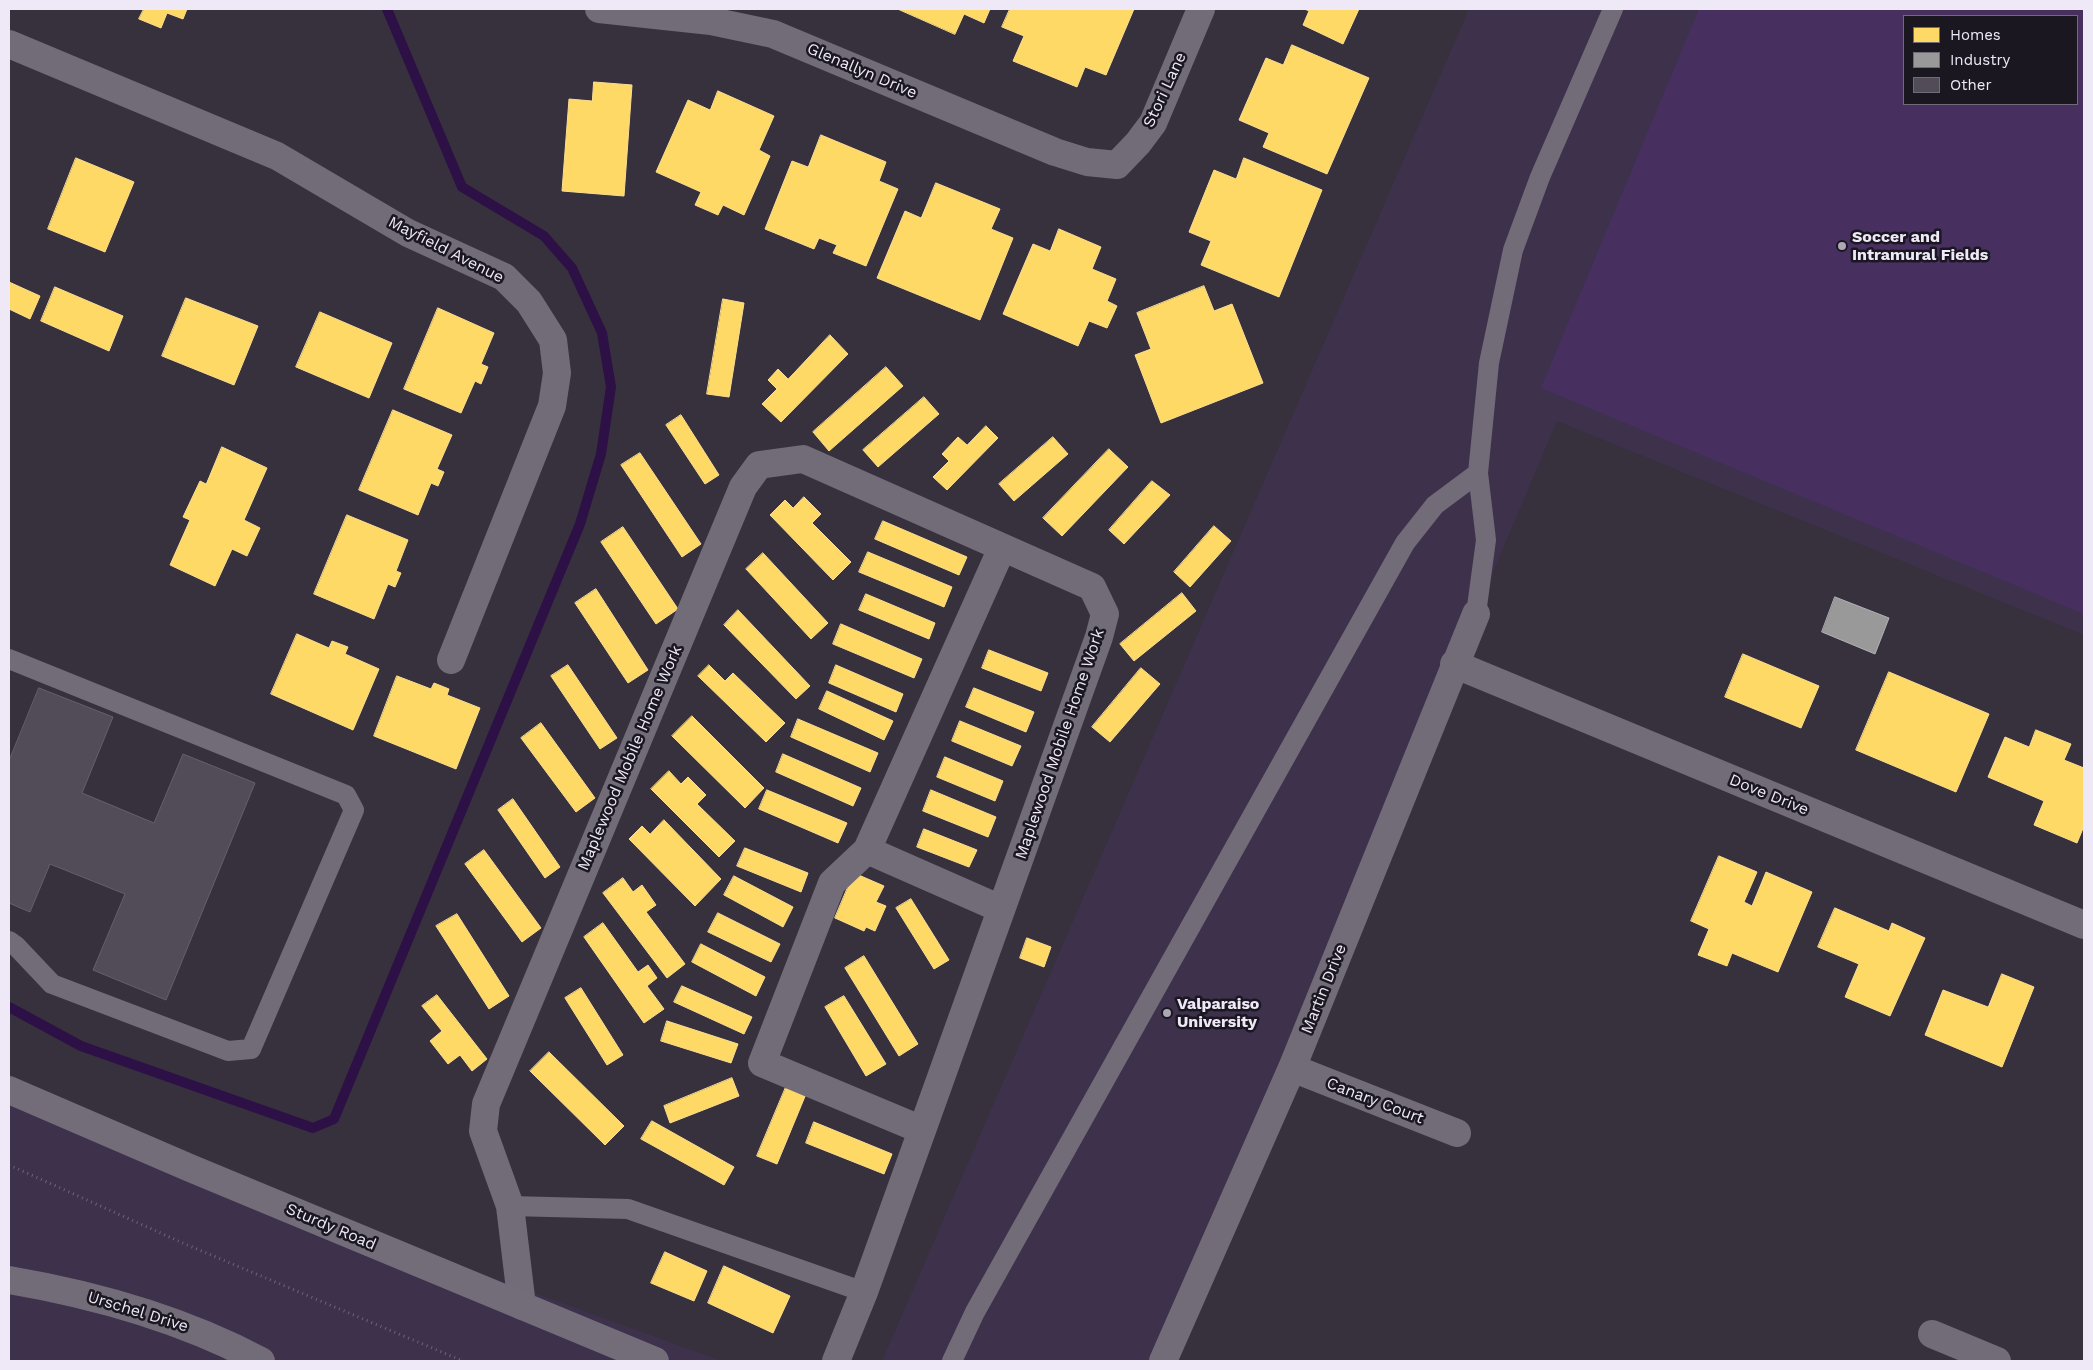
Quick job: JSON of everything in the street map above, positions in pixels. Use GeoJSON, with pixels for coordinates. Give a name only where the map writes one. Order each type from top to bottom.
{"type":"FeatureCollection","features":[{"type":"Feature","properties":{"kind":"main road","name":"Sturdy Road"},"geometry":{"type":"LineString","coordinates":[[9,1090],[190,1168],[655,1361]]}},
{"type":"Feature","properties":{"kind":"street","name":"Glenallyn Drive"},"geometry":{"type":"LineString","coordinates":[[599,9],[711,21],[773,34],[1055,152],[1087,162],[1117,165]]}},
{"type":"Feature","properties":{"kind":"street","name":"Stori Lane"},"geometry":{"type":"LineString","coordinates":[[1117,165],[1138,144],[1152,123],[1200,9]]}},
{"type":"Feature","properties":{"kind":"street","name":"Mayfield Avenue"},"geometry":{"type":"LineString","coordinates":[[9,44],[277,156],[408,233],[504,277],[529,302],[553,340],[557,373],[552,406],[451,660]]}},
{"type":"Feature","properties":{"kind":"street","name":"Maplewood Mobile Home Work"},"geometry":{"type":"LineString","coordinates":[[522,1306],[510,1206],[483,1131],[486,1104],[743,487],[759,465],[803,459],[1092,587],[1105,614],[1100,637],[864,1292],[836,1361]]}},
{"type":"Feature","properties":{"kind":"street"},"geometry":{"type":"LineString","coordinates":[[922,1130],[762,1063],[832,883],[867,850],[1002,548]]}},
{"type":"Feature","properties":{"kind":"street","name":"Martin Drive"},"geometry":{"type":"LineString","coordinates":[[1163,1361],[1292,1068],[1454,664],[1476,614]]}},
{"type":"Feature","properties":{"kind":"street","name":"Dove Drive"},"geometry":{"type":"LineString","coordinates":[[1454,664],[2084,925]]}},
{"type":"Feature","properties":{"kind":"street"},"geometry":{"type":"LineString","coordinates":[[867,850],[1001,909]]}},
{"type":"Feature","properties":{"kind":"street","name":"Canary Court"},"geometry":{"type":"LineString","coordinates":[[1292,1068],[1457,1133]]}},
{"type":"Feature","properties":{"kind":"street","name":"Urschel Drive"},"geometry":{"type":"LineString","coordinates":[[9,1280],[51,1288],[138,1310],[191,1328],[261,1361]]}},
{"type":"Feature","properties":{"kind":"street"},"geometry":{"type":"LineString","coordinates":[[1932,1334],[1997,1361]]}},
{"type":"Feature","properties":{"kind":"lane"},"geometry":{"type":"LineString","coordinates":[[1476,614],[1486,540],[1478,473],[1490,363],[1513,250],[1540,177],[1613,9]]}},
{"type":"Feature","properties":{"kind":"lane"},"geometry":{"type":"LineString","coordinates":[[952,1361],[975,1312],[1405,543],[1435,505],[1478,473]]}},
{"type":"Feature","properties":{"kind":"lane"},"geometry":{"type":"LineString","coordinates":[[9,659],[346,795],[354,810],[251,1049],[228,1051],[52,984],[9,941]]}},
{"type":"Feature","properties":{"kind":"lane"},"geometry":{"type":"LineString","coordinates":[[510,1206],[628,1208],[864,1292]]}},
{"type":"Feature","properties":{"kind":"path"},"geometry":{"type":"LineString","coordinates":[[9,1165],[186,1244],[463,1361]]}},
{"type":"Feature","properties":{"kind":"shaded area","name":"Valparaiso University"},"geometry":{"type":"Polygon","coordinates":[[[1469,9],[2084,9],[2084,635],[1557,421],[1454,664],[1148,1361],[882,1361],[1469,9]]]}},
{"type":"Feature","properties":{"kind":"shaded area","name":"Soccer and Intramural Fields"},"geometry":{"type":"Polygon","coordinates":[[[1699,9],[2084,9],[2084,614],[1541,388],[1699,9]]]}},
{"type":"Feature","properties":{"kind":"shaded area"},"geometry":{"type":"Polygon","coordinates":[[[9,1090],[190,1168],[722,1361],[9,1361],[9,1090]]]}},
{"type":"Feature","properties":{"kind":"building: Homes"},"geometry":{"type":"Polygon","coordinates":[[[144,9],[187,9],[183,19],[167,13],[161,28],[139,19],[144,9]]]}},
{"type":"Feature","properties":{"kind":"building: Homes"},"geometry":{"type":"Polygon","coordinates":[[[898,9],[990,9],[984,23],[964,14],[955,34],[898,9]]]}},
{"type":"Feature","properties":{"kind":"building: Homes"},"geometry":{"type":"Polygon","coordinates":[[[1010,9],[1134,9],[1106,75],[1085,67],[1077,87],[1013,61],[1024,36],[1002,27],[1010,9]]]}},
{"type":"Feature","properties":{"kind":"building: Homes"},"geometry":{"type":"Polygon","coordinates":[[[1304,9],[1359,9],[1343,44],[1303,25],[1309,11],[1304,9]]]}},
{"type":"Feature","properties":{"kind":"building: Homes"},"geometry":{"type":"Polygon","coordinates":[[[1292,45],[1369,78],[1327,174],[1263,147],[1269,133],[1239,120],[1266,58],[1283,65],[1292,45]]]}},
{"type":"Feature","properties":{"kind":"building: Homes"},"geometry":{"type":"Polygon","coordinates":[[[594,82],[632,85],[624,196],[562,191],[569,99],[592,101],[594,82]]]}},
{"type":"Feature","properties":{"kind":"building: Homes"},"geometry":{"type":"Polygon","coordinates":[[[718,91],[774,116],[759,150],[770,156],[744,215],[723,205],[718,215],[695,205],[701,192],[656,172],[688,100],[710,110],[718,91]]]}},
{"type":"Feature","properties":{"kind":"building: Homes"},"geometry":{"type":"Polygon","coordinates":[[[821,135],[886,162],[879,181],[898,189],[866,266],[833,253],[837,245],[819,238],[814,249],[765,229],[792,161],[808,167],[821,135]]]}},
{"type":"Feature","properties":{"kind":"building: Homes"},"geometry":{"type":"Polygon","coordinates":[[[76,158],[134,182],[105,252],[48,229],[76,158]]]}},
{"type":"Feature","properties":{"kind":"building: Homes"},"geometry":{"type":"Polygon","coordinates":[[[1244,158],[1322,190],[1279,297],[1201,265],[1211,241],[1189,232],[1214,170],[1236,179],[1244,158]]]}},
{"type":"Feature","properties":{"kind":"building: Homes"},"geometry":{"type":"Polygon","coordinates":[[[936,183],[1000,209],[991,229],[1013,238],[980,320],[877,278],[905,211],[921,218],[936,183]]]}},
{"type":"Feature","properties":{"kind":"building: Homes"},"geometry":{"type":"Polygon","coordinates":[[[1059,229],[1101,247],[1092,269],[1116,279],[1107,301],[1117,306],[1107,328],[1089,321],[1078,346],[1003,314],[1033,244],[1050,251],[1059,229]]]}},
{"type":"Feature","properties":{"kind":"building: Homes"},"geometry":{"type":"Polygon","coordinates":[[[9,282],[40,296],[30,319],[9,309],[9,282]]]}},
{"type":"Feature","properties":{"kind":"building: Homes"},"geometry":{"type":"Polygon","coordinates":[[[1204,286],[1214,311],[1232,304],[1263,383],[1161,423],[1135,355],[1151,349],[1137,313],[1204,286]]]}},
{"type":"Feature","properties":{"kind":"building: Homes"},"geometry":{"type":"Polygon","coordinates":[[[55,287],[123,316],[109,351],[41,321],[55,287]]]}},
{"type":"Feature","properties":{"kind":"building: Homes"},"geometry":{"type":"Polygon","coordinates":[[[186,298],[258,326],[234,385],[162,356],[186,298]]]}},
{"type":"Feature","properties":{"kind":"building: Homes"},"geometry":{"type":"Polygon","coordinates":[[[723,299],[744,303],[729,397],[707,394],[723,299]]]}},
{"type":"Feature","properties":{"kind":"building: Homes"},"geometry":{"type":"Polygon","coordinates":[[[438,308],[494,333],[481,364],[488,367],[481,384],[475,381],[461,413],[404,389],[438,308]]]}},
{"type":"Feature","properties":{"kind":"building: Homes"},"geometry":{"type":"Polygon","coordinates":[[[320,312],[392,343],[369,398],[296,367],[320,312]]]}},
{"type":"Feature","properties":{"kind":"building: Homes"},"geometry":{"type":"Polygon","coordinates":[[[830,335],[848,354],[781,422],[762,404],[777,389],[768,380],[778,369],[788,379],[830,335]]]}},
{"type":"Feature","properties":{"kind":"building: Homes"},"geometry":{"type":"Polygon","coordinates":[[[886,367],[903,386],[829,451],[813,432],[886,367]]]}},
{"type":"Feature","properties":{"kind":"building: Homes"},"geometry":{"type":"Polygon","coordinates":[[[924,397],[939,414],[878,467],[863,450],[924,397]]]}},
{"type":"Feature","properties":{"kind":"building: Homes"},"geometry":{"type":"Polygon","coordinates":[[[393,410],[452,435],[437,469],[444,472],[438,486],[431,483],[418,515],[359,490],[393,410]]]}},
{"type":"Feature","properties":{"kind":"building: Homes"},"geometry":{"type":"Polygon","coordinates":[[[681,415],[719,475],[705,484],[666,425],[681,415]]]}},
{"type":"Feature","properties":{"kind":"building: Homes"},"geometry":{"type":"Polygon","coordinates":[[[986,426],[998,438],[947,490],[933,477],[949,461],[942,454],[958,437],[967,445],[986,426]]]}},
{"type":"Feature","properties":{"kind":"building: Homes"},"geometry":{"type":"Polygon","coordinates":[[[1053,437],[1068,454],[1014,501],[999,484],[1053,437]]]}},
{"type":"Feature","properties":{"kind":"building: Homes"},"geometry":{"type":"Polygon","coordinates":[[[222,447],[267,468],[244,520],[260,528],[247,556],[232,549],[215,586],[170,565],[190,520],[183,517],[200,481],[206,484],[222,447]]]}},
{"type":"Feature","properties":{"kind":"building: Homes"},"geometry":{"type":"Polygon","coordinates":[[[1109,449],[1128,467],[1062,536],[1043,518],[1109,449]]]}},
{"type":"Feature","properties":{"kind":"building: Homes"},"geometry":{"type":"Polygon","coordinates":[[[640,453],[701,544],[682,557],[621,465],[640,453]]]}},
{"type":"Feature","properties":{"kind":"building: Homes"},"geometry":{"type":"Polygon","coordinates":[[[1152,481],[1170,495],[1124,544],[1109,530],[1152,481]]]}},
{"type":"Feature","properties":{"kind":"building: Homes"},"geometry":{"type":"Polygon","coordinates":[[[804,497],[821,514],[812,523],[851,562],[833,580],[770,515],[785,500],[793,508],[804,497]]]}},
{"type":"Feature","properties":{"kind":"building: Homes"},"geometry":{"type":"Polygon","coordinates":[[[347,515],[408,540],[396,571],[401,573],[395,587],[388,584],[374,619],[314,594],[347,515]]]}},
{"type":"Feature","properties":{"kind":"building: Homes"},"geometry":{"type":"Polygon","coordinates":[[[883,521],[967,557],[959,575],[875,539],[883,521]]]}},
{"type":"Feature","properties":{"kind":"building: Homes"},"geometry":{"type":"Polygon","coordinates":[[[1214,526],[1231,541],[1190,587],[1174,572],[1214,526]]]}},
{"type":"Feature","properties":{"kind":"building: Homes"},"geometry":{"type":"Polygon","coordinates":[[[623,527],[678,609],[656,624],[601,542],[623,527]]]}},
{"type":"Feature","properties":{"kind":"building: Homes"},"geometry":{"type":"Polygon","coordinates":[[[868,552],[952,587],[944,607],[859,572],[868,552]]]}},
{"type":"Feature","properties":{"kind":"building: Homes"},"geometry":{"type":"Polygon","coordinates":[[[763,553],[828,623],[811,639],[746,569],[763,553]]]}},
{"type":"Feature","properties":{"kind":"building: Homes"},"geometry":{"type":"Polygon","coordinates":[[[596,589],[648,670],[628,683],[575,603],[596,589]]]}},
{"type":"Feature","properties":{"kind":"building: Homes"},"geometry":{"type":"Polygon","coordinates":[[[1182,593],[1196,611],[1134,661],[1120,644],[1182,593]]]}},
{"type":"Feature","properties":{"kind":"building: Homes"},"geometry":{"type":"Polygon","coordinates":[[[866,594],[935,623],[929,639],[859,610],[866,594]]]}},
{"type":"Feature","properties":{"kind":"building: Homes"},"geometry":{"type":"Polygon","coordinates":[[[738,610],[810,686],[796,699],[724,625],[738,610]]]}},
{"type":"Feature","properties":{"kind":"building: Homes"},"geometry":{"type":"Polygon","coordinates":[[[841,624],[922,659],[914,678],[833,644],[841,624]]]}},
{"type":"Feature","properties":{"kind":"building: Homes"},"geometry":{"type":"Polygon","coordinates":[[[297,634],[329,648],[332,641],[348,647],[345,654],[379,669],[353,730],[271,694],[297,634]]]}},
{"type":"Feature","properties":{"kind":"building: Homes"},"geometry":{"type":"Polygon","coordinates":[[[989,650],[1048,673],[1041,691],[982,668],[989,650]]]}},
{"type":"Feature","properties":{"kind":"building: Homes"},"geometry":{"type":"Polygon","coordinates":[[[1743,654],[1819,686],[1801,728],[1725,697],[1743,654]]]}},
{"type":"Feature","properties":{"kind":"building: Homes"},"geometry":{"type":"Polygon","coordinates":[[[568,665],[617,738],[600,749],[551,676],[568,665]]]}},
{"type":"Feature","properties":{"kind":"building: Homes"},"geometry":{"type":"Polygon","coordinates":[[[709,665],[725,681],[733,673],[785,723],[766,742],[698,676],[709,665]]]}},
{"type":"Feature","properties":{"kind":"building: Homes"},"geometry":{"type":"Polygon","coordinates":[[[836,665],[903,694],[896,712],[829,683],[836,665]]]}},
{"type":"Feature","properties":{"kind":"building: Homes"},"geometry":{"type":"Polygon","coordinates":[[[1141,668],[1160,684],[1110,742],[1092,727],[1141,668]]]}},
{"type":"Feature","properties":{"kind":"building: Homes"},"geometry":{"type":"Polygon","coordinates":[[[1889,672],[1989,714],[1956,792],[1856,750],[1889,672]]]}},
{"type":"Feature","properties":{"kind":"building: Homes"},"geometry":{"type":"Polygon","coordinates":[[[397,676],[431,689],[434,683],[449,689],[447,695],[480,708],[456,769],[374,736],[397,676]]]}},
{"type":"Feature","properties":{"kind":"building: Homes"},"geometry":{"type":"Polygon","coordinates":[[[974,688],[1034,712],[1026,732],[966,707],[974,688]]]}},
{"type":"Feature","properties":{"kind":"building: Homes"},"geometry":{"type":"Polygon","coordinates":[[[827,691],[893,721],[884,740],[819,709],[827,691]]]}},
{"type":"Feature","properties":{"kind":"building: Homes"},"geometry":{"type":"Polygon","coordinates":[[[692,716],[764,788],[745,808],[672,736],[692,716]]]}},
{"type":"Feature","properties":{"kind":"building: Homes"},"geometry":{"type":"Polygon","coordinates":[[[798,719],[878,753],[870,772],[791,737],[798,719]]]}},
{"type":"Feature","properties":{"kind":"building: Homes"},"geometry":{"type":"Polygon","coordinates":[[[960,721],[1021,746],[1012,766],[952,741],[960,721]]]}},
{"type":"Feature","properties":{"kind":"building: Homes"},"geometry":{"type":"Polygon","coordinates":[[[541,723],[595,798],[576,812],[521,738],[541,723]]]}},
{"type":"Feature","properties":{"kind":"building: Homes"},"geometry":{"type":"Polygon","coordinates":[[[2036,730],[2071,744],[2064,760],[2084,768],[2084,826],[2077,843],[2034,825],[2044,801],[1988,777],[2005,737],[2029,747],[2036,730]]]}},
{"type":"Feature","properties":{"kind":"building: Homes"},"geometry":{"type":"Polygon","coordinates":[[[783,754],[861,788],[853,806],[776,772],[783,754]]]}},
{"type":"Feature","properties":{"kind":"building: Homes"},"geometry":{"type":"Polygon","coordinates":[[[945,757],[1003,781],[995,801],[937,777],[945,757]]]}},
{"type":"Feature","properties":{"kind":"building: Homes"},"geometry":{"type":"Polygon","coordinates":[[[669,771],[681,784],[688,777],[706,795],[697,804],[735,841],[719,857],[651,789],[669,771]]]}},
{"type":"Feature","properties":{"kind":"building: Homes"},"geometry":{"type":"Polygon","coordinates":[[[767,790],[847,823],[838,843],[759,809],[767,790]]]}},
{"type":"Feature","properties":{"kind":"building: Homes"},"geometry":{"type":"Polygon","coordinates":[[[931,790],[996,817],[988,837],[923,811],[931,790]]]}},
{"type":"Feature","properties":{"kind":"building: Homes"},"geometry":{"type":"Polygon","coordinates":[[[513,799],[560,867],[545,878],[498,810],[513,799]]]}},
{"type":"Feature","properties":{"kind":"building: Homes"},"geometry":{"type":"Polygon","coordinates":[[[664,820],[721,879],[695,906],[629,839],[642,826],[650,834],[664,820]]]}},
{"type":"Feature","properties":{"kind":"building: Homes"},"geometry":{"type":"Polygon","coordinates":[[[924,829],[977,850],[969,867],[917,847],[924,829]]]}},
{"type":"Feature","properties":{"kind":"building: Homes"},"geometry":{"type":"Polygon","coordinates":[[[745,848],[808,873],[801,892],[737,866],[745,848]]]}},
{"type":"Feature","properties":{"kind":"building: Homes"},"geometry":{"type":"Polygon","coordinates":[[[484,850],[541,928],[522,942],[465,864],[484,850]]]}},
{"type":"Feature","properties":{"kind":"building: Homes"},"geometry":{"type":"Polygon","coordinates":[[[1719,856],[1757,872],[1744,902],[1752,906],[1766,872],[1812,892],[1778,972],[1732,953],[1727,966],[1698,955],[1709,929],[1691,921],[1719,856]]]}},
{"type":"Feature","properties":{"kind":"building: Homes"},"geometry":{"type":"Polygon","coordinates":[[[854,873],[884,886],[876,902],[886,906],[875,931],[866,927],[864,931],[835,918],[854,873]]]}},
{"type":"Feature","properties":{"kind":"building: Homes"},"geometry":{"type":"Polygon","coordinates":[[[734,876],[793,907],[783,927],[724,895],[734,876]]]}},
{"type":"Feature","properties":{"kind":"building: Homes"},"geometry":{"type":"Polygon","coordinates":[[[623,878],[633,892],[642,885],[656,905],[646,912],[685,964],[667,978],[603,893],[623,878]]]}},
{"type":"Feature","properties":{"kind":"building: Homes"},"geometry":{"type":"Polygon","coordinates":[[[911,899],[949,960],[934,969],[896,908],[911,899]]]}},
{"type":"Feature","properties":{"kind":"building: Homes"},"geometry":{"type":"Polygon","coordinates":[[[1835,908],[1889,931],[1892,923],[1925,938],[1890,1016],[1845,997],[1859,964],[1818,947],[1835,908]]]}},
{"type":"Feature","properties":{"kind":"building: Homes"},"geometry":{"type":"Polygon","coordinates":[[[718,913],[780,944],[771,962],[708,932],[718,913]]]}},
{"type":"Feature","properties":{"kind":"building: Homes"},"geometry":{"type":"Polygon","coordinates":[[[457,914],[509,996],[489,1009],[436,926],[457,914]]]}},
{"type":"Feature","properties":{"kind":"building: Homes"},"geometry":{"type":"Polygon","coordinates":[[[603,923],[638,972],[648,965],[657,978],[647,986],[664,1009],[644,1023],[584,937],[603,923]]]}},
{"type":"Feature","properties":{"kind":"building: Homes"},"geometry":{"type":"Polygon","coordinates":[[[1027,938],[1051,947],[1044,967],[1020,958],[1027,938]]]}},
{"type":"Feature","properties":{"kind":"building: Homes"},"geometry":{"type":"Polygon","coordinates":[[[701,944],[765,977],[756,996],[692,962],[701,944]]]}},
{"type":"Feature","properties":{"kind":"building: Homes"},"geometry":{"type":"Polygon","coordinates":[[[864,956],[918,1044],[899,1056],[845,968],[864,956]]]}},
{"type":"Feature","properties":{"kind":"building: Homes"},"geometry":{"type":"Polygon","coordinates":[[[2002,974],[2034,987],[2002,1067],[1925,1035],[1943,990],[1988,1007],[2002,974]]]}},
{"type":"Feature","properties":{"kind":"building: Homes"},"geometry":{"type":"Polygon","coordinates":[[[682,986],[752,1017],[744,1034],[674,1002],[682,986]]]}},
{"type":"Feature","properties":{"kind":"building: Homes"},"geometry":{"type":"Polygon","coordinates":[[[581,988],[623,1055],[607,1065],[565,998],[581,988]]]}},
{"type":"Feature","properties":{"kind":"building: Homes"},"geometry":{"type":"Polygon","coordinates":[[[437,995],[487,1059],[472,1071],[460,1055],[448,1064],[430,1041],[442,1031],[422,1006],[437,995]]]}},
{"type":"Feature","properties":{"kind":"building: Homes"},"geometry":{"type":"Polygon","coordinates":[[[844,996],[886,1064],[866,1076],[825,1007],[844,996]]]}},
{"type":"Feature","properties":{"kind":"building: Homes"},"geometry":{"type":"Polygon","coordinates":[[[667,1021],[738,1044],[731,1063],[661,1041],[667,1021]]]}},
{"type":"Feature","properties":{"kind":"building: Homes"},"geometry":{"type":"Polygon","coordinates":[[[549,1052],[624,1126],[605,1145],[530,1071],[549,1052]]]}},
{"type":"Feature","properties":{"kind":"building: Homes"},"geometry":{"type":"Polygon","coordinates":[[[732,1078],[739,1096],[670,1123],[664,1106],[732,1078]]]}},
{"type":"Feature","properties":{"kind":"building: Homes"},"geometry":{"type":"Polygon","coordinates":[[[786,1087],[806,1094],[777,1164],[757,1156],[786,1087]]]}},
{"type":"Feature","properties":{"kind":"building: Homes"},"geometry":{"type":"Polygon","coordinates":[[[652,1121],[734,1167],[724,1185],[641,1139],[652,1121]]]}},
{"type":"Feature","properties":{"kind":"building: Homes"},"geometry":{"type":"Polygon","coordinates":[[[814,1122],[892,1154],[884,1174],[806,1143],[814,1122]]]}},
{"type":"Feature","properties":{"kind":"building: Homes"},"geometry":{"type":"Polygon","coordinates":[[[665,1252],[707,1271],[694,1301],[651,1283],[665,1252]]]}},
{"type":"Feature","properties":{"kind":"building: Homes"},"geometry":{"type":"Polygon","coordinates":[[[724,1266],[790,1296],[773,1333],[708,1303],[724,1266]]]}},
{"type":"Feature","properties":{"kind":"building: Industry"},"geometry":{"type":"Polygon","coordinates":[[[1835,597],[1889,618],[1875,654],[1822,632],[1835,597]]]}},
{"type":"Feature","properties":{"kind":"building: Other"},"geometry":{"type":"Polygon","coordinates":[[[39,688],[113,717],[82,793],[154,823],[183,754],[255,783],[166,1000],[93,970],[125,894],[50,864],[30,912],[9,903],[9,761],[39,688]]]}},
{"type":"Feature","properties":{"kind":"waterway"},"geometry":{"type":"LineString","coordinates":[[9,1007],[81,1046],[313,1128],[334,1119],[580,524],[601,454],[611,387],[602,333],[572,268],[544,236],[462,187],[387,9]]}},
{"type":"Feature","properties":{"kind":"place","name":"Soccer and Intramural Fields"},"geometry":{"type":"Point","coordinates":[1842,246]}},
{"type":"Feature","properties":{"kind":"place","name":"Valparaiso University"},"geometry":{"type":"Point","coordinates":[1167,1013]}}]}
